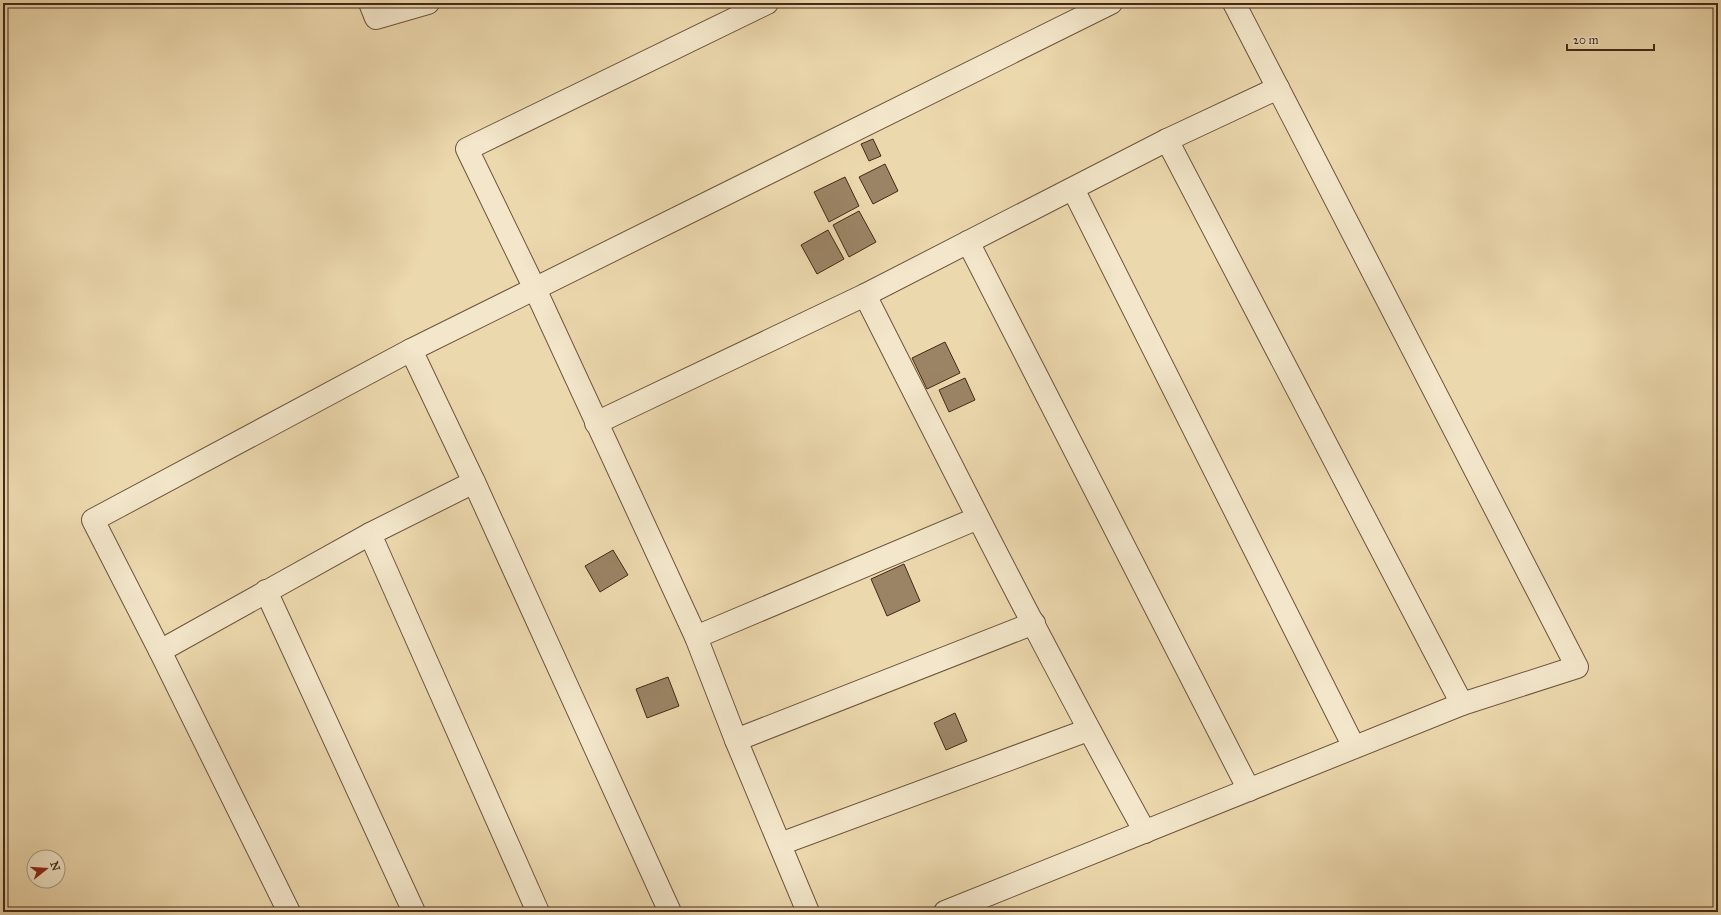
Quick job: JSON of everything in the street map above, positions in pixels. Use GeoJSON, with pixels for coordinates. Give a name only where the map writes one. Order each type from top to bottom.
{"type":"FeatureCollection","features":[{"type":"Feature","properties":{"kind":"street"},"geometry":{"type":"LineString","coordinates":[[370,3],[376,18],[428,3]]}},
{"type":"Feature","properties":{"kind":"street"},"geometry":{"type":"LineString","coordinates":[[767,3],[467,149],[535,290],[696,637],[736,740],[808,912]]}},
{"type":"Feature","properties":{"kind":"street"},"geometry":{"type":"LineString","coordinates":[[289,912],[160,651],[93,520],[411,350],[535,290],[1111,3]]}},
{"type":"Feature","properties":{"kind":"street"},"geometry":{"type":"LineString","coordinates":[[945,912],[1462,704],[1577,667],[1234,3]]}},
{"type":"Feature","properties":{"kind":"street"},"geometry":{"type":"LineString","coordinates":[[596,423],[865,295],[1167,140],[1278,88]]}},
{"type":"Feature","properties":{"kind":"street"},"geometry":{"type":"LineString","coordinates":[[1167,140],[1462,704]]}},
{"type":"Feature","properties":{"kind":"street"},"geometry":{"type":"LineString","coordinates":[[1073,189],[1354,747]]}},
{"type":"Feature","properties":{"kind":"street"},"geometry":{"type":"LineString","coordinates":[[968,242],[1249,790]]}},
{"type":"Feature","properties":{"kind":"street"},"geometry":{"type":"LineString","coordinates":[[865,295],[1088,730],[1145,832]]}},
{"type":"Feature","properties":{"kind":"street"},"geometry":{"type":"LineString","coordinates":[[411,350],[474,482],[670,912]]}},
{"type":"Feature","properties":{"kind":"street"},"geometry":{"type":"LineString","coordinates":[[160,651],[370,534],[474,482]]}},
{"type":"Feature","properties":{"kind":"street"},"geometry":{"type":"LineString","coordinates":[[696,637],[978,518]]}},
{"type":"Feature","properties":{"kind":"street"},"geometry":{"type":"LineString","coordinates":[[370,534],[538,912]]}},
{"type":"Feature","properties":{"kind":"street"},"geometry":{"type":"LineString","coordinates":[[266,591],[414,912]]}},
{"type":"Feature","properties":{"kind":"street"},"geometry":{"type":"LineString","coordinates":[[736,740],[1034,623]]}},
{"type":"Feature","properties":{"kind":"street"},"geometry":{"type":"LineString","coordinates":[[780,844],[1088,730]]}},
{"type":"Feature","properties":{"kind":"building"},"geometry":{"type":"Polygon","coordinates":[[[873,139],[881,156],[869,161],[861,144],[873,139]]]}},
{"type":"Feature","properties":{"kind":"building"},"geometry":{"type":"Polygon","coordinates":[[[885,164],[898,191],[873,204],[859,177],[885,164]]]}},
{"type":"Feature","properties":{"kind":"building"},"geometry":{"type":"Polygon","coordinates":[[[845,177],[859,206],[829,222],[814,192],[845,177]]]}},
{"type":"Feature","properties":{"kind":"building"},"geometry":{"type":"Polygon","coordinates":[[[859,211],[876,242],[849,257],[833,225],[859,211]]]}},
{"type":"Feature","properties":{"kind":"building"},"geometry":{"type":"Polygon","coordinates":[[[828,230],[844,259],[817,274],[801,245],[828,230]]]}},
{"type":"Feature","properties":{"kind":"building"},"geometry":{"type":"Polygon","coordinates":[[[945,342],[960,373],[927,389],[912,358],[945,342]]]}},
{"type":"Feature","properties":{"kind":"building"},"geometry":{"type":"Polygon","coordinates":[[[965,378],[975,400],[949,412],[939,390],[965,378]]]}},
{"type":"Feature","properties":{"kind":"building"},"geometry":{"type":"Polygon","coordinates":[[[613,550],[628,575],[600,592],[585,566],[613,550]]]}},
{"type":"Feature","properties":{"kind":"building"},"geometry":{"type":"Polygon","coordinates":[[[904,564],[920,601],[887,616],[871,579],[904,564]]]}},
{"type":"Feature","properties":{"kind":"building"},"geometry":{"type":"Polygon","coordinates":[[[668,677],[679,706],[647,718],[636,689],[668,677]]]}},
{"type":"Feature","properties":{"kind":"building"},"geometry":{"type":"Polygon","coordinates":[[[955,713],[967,741],[946,750],[934,723],[955,713]]]}}]}
